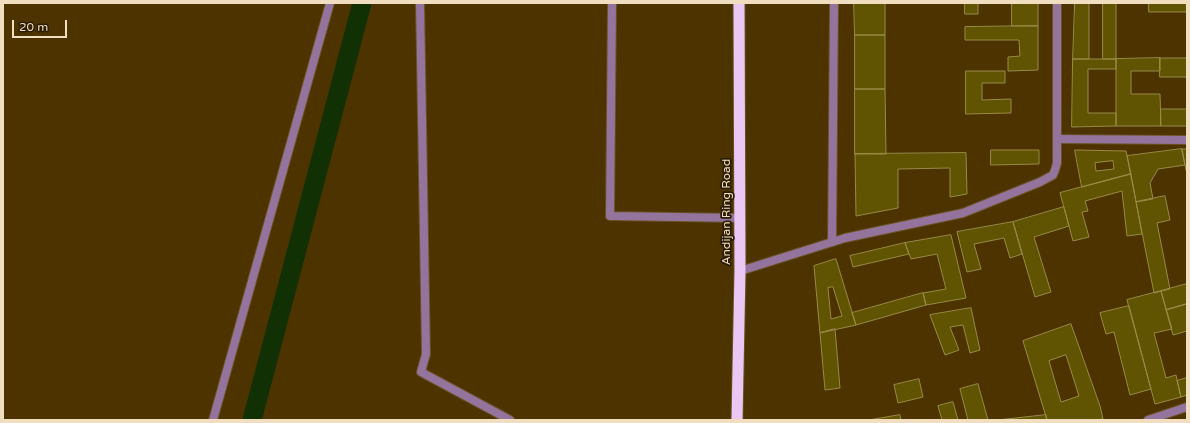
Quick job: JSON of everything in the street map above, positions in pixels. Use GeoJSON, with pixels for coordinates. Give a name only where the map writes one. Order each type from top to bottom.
{"type":"FeatureCollection","features":[{"type":"Feature","properties":{"kind":"highway","name":"Andijan Ring Road"},"geometry":{"type":"LineString","coordinates":[[737,420],[740,271],[739,3]]}},
{"type":"Feature","properties":{"kind":"street"},"geometry":{"type":"LineString","coordinates":[[212,420],[330,3]]}},
{"type":"Feature","properties":{"kind":"street"},"geometry":{"type":"LineString","coordinates":[[420,3],[426,354],[421,372],[510,420]]}},
{"type":"Feature","properties":{"kind":"street"},"geometry":{"type":"LineString","coordinates":[[612,3],[610,216],[740,218]]}},
{"type":"Feature","properties":{"kind":"street"},"geometry":{"type":"LineString","coordinates":[[832,242],[834,3]]}},
{"type":"Feature","properties":{"kind":"street"},"geometry":{"type":"LineString","coordinates":[[740,271],[845,238],[963,213],[1053,175],[1056,170],[1058,139],[1057,3]]}},
{"type":"Feature","properties":{"kind":"street"},"geometry":{"type":"LineString","coordinates":[[1058,139],[1187,140]]}},
{"type":"Feature","properties":{"kind":"street"},"geometry":{"type":"LineString","coordinates":[[1148,420],[1187,407]]}},
{"type":"Feature","properties":{"kind":"building"},"geometry":{"type":"Polygon","coordinates":[[[854,3],[885,3],[885,35],[855,35],[854,3]]]}},
{"type":"Feature","properties":{"kind":"building"},"geometry":{"type":"Polygon","coordinates":[[[965,3],[978,3],[978,14],[965,14],[965,3]]]}},
{"type":"Feature","properties":{"kind":"building"},"geometry":{"type":"Polygon","coordinates":[[[1012,3],[1038,3],[1038,26],[1012,26],[1012,3]]]}},
{"type":"Feature","properties":{"kind":"building"},"geometry":{"type":"Polygon","coordinates":[[[1075,3],[1089,3],[1089,59],[1073,59],[1075,3]]]}},
{"type":"Feature","properties":{"kind":"building"},"geometry":{"type":"Polygon","coordinates":[[[1103,3],[1116,3],[1116,59],[1103,59],[1103,3]]]}},
{"type":"Feature","properties":{"kind":"building"},"geometry":{"type":"Polygon","coordinates":[[[1149,3],[1187,3],[1187,12],[1149,12],[1149,3]]]}},
{"type":"Feature","properties":{"kind":"building"},"geometry":{"type":"Polygon","coordinates":[[[1038,26],[1038,70],[1008,71],[1008,57],[1020,56],[1019,40],[965,40],[965,27],[1038,26]]]}},
{"type":"Feature","properties":{"kind":"building"},"geometry":{"type":"Polygon","coordinates":[[[855,35],[885,35],[885,89],[855,89],[855,35]]]}},
{"type":"Feature","properties":{"kind":"building"},"geometry":{"type":"Polygon","coordinates":[[[1160,58],[1187,58],[1187,77],[1160,77],[1160,58]]]}},
{"type":"Feature","properties":{"kind":"building"},"geometry":{"type":"Polygon","coordinates":[[[1160,58],[1160,71],[1131,71],[1131,94],[1160,94],[1161,126],[1116,126],[1116,59],[1160,58]]]}},
{"type":"Feature","properties":{"kind":"building"},"geometry":{"type":"Polygon","coordinates":[[[1073,59],[1116,59],[1116,69],[1088,69],[1088,113],[1116,113],[1116,126],[1072,127],[1073,59]]]}},
{"type":"Feature","properties":{"kind":"building"},"geometry":{"type":"Polygon","coordinates":[[[966,71],[1005,71],[1005,83],[982,83],[982,100],[1011,99],[1011,113],[966,114],[966,71]]]}},
{"type":"Feature","properties":{"kind":"building"},"geometry":{"type":"Polygon","coordinates":[[[855,89],[885,89],[886,154],[855,154],[855,89]]]}},
{"type":"Feature","properties":{"kind":"building"},"geometry":{"type":"Polygon","coordinates":[[[1161,109],[1187,109],[1187,126],[1161,126],[1161,109]]]}},
{"type":"Feature","properties":{"kind":"building"},"geometry":{"type":"Polygon","coordinates":[[[1182,149],[1185,165],[1158,169],[1150,183],[1153,199],[1136,202],[1127,156],[1182,149]]]}},
{"type":"Feature","properties":{"kind":"building"},"geometry":{"type":"Polygon","coordinates":[[[1182,149],[1187,149],[1187,174],[1185,165],[1182,149]]]}},
{"type":"Feature","properties":{"kind":"building"},"geometry":{"type":"Polygon","coordinates":[[[991,150],[1039,150],[1039,164],[991,165],[991,150]]]}},
{"type":"Feature","properties":{"kind":"building"},"geometry":{"type":"Polygon","coordinates":[[[1075,150],[1126,151],[1131,174],[1082,187],[1075,150]],[[1113,161],[1095,163],[1096,171],[1114,169],[1113,161]]]}},
{"type":"Feature","properties":{"kind":"building"},"geometry":{"type":"Polygon","coordinates":[[[966,153],[967,194],[950,197],[950,168],[898,169],[898,208],[856,216],[855,154],[966,153]]]}},
{"type":"Feature","properties":{"kind":"building"},"geometry":{"type":"Polygon","coordinates":[[[1131,174],[1142,234],[1127,236],[1122,191],[1085,201],[1088,211],[1082,212],[1089,237],[1073,241],[1060,193],[1131,174]]]}},
{"type":"Feature","properties":{"kind":"building"},"geometry":{"type":"Polygon","coordinates":[[[1165,196],[1170,220],[1157,223],[1170,289],[1154,293],[1136,202],[1165,196]]]}},
{"type":"Feature","properties":{"kind":"building"},"geometry":{"type":"Polygon","coordinates":[[[1064,207],[1069,226],[1034,237],[1051,292],[1035,297],[1013,222],[1064,207]]]}},
{"type":"Feature","properties":{"kind":"building"},"geometry":{"type":"Polygon","coordinates":[[[1013,222],[1022,254],[1010,258],[1004,238],[974,244],[981,269],[967,272],[957,232],[1013,222]]]}},
{"type":"Feature","properties":{"kind":"building"},"geometry":{"type":"Polygon","coordinates":[[[951,235],[966,298],[926,305],[923,293],[946,289],[937,254],[911,259],[905,243],[951,235]]]}},
{"type":"Feature","properties":{"kind":"building"},"geometry":{"type":"Polygon","coordinates":[[[905,243],[909,254],[853,267],[850,256],[905,243]]]}},
{"type":"Feature","properties":{"kind":"building"},"geometry":{"type":"Polygon","coordinates":[[[836,259],[856,325],[820,333],[814,266],[836,259]],[[833,287],[828,288],[831,319],[842,316],[833,287]]]}},
{"type":"Feature","properties":{"kind":"building"},"geometry":{"type":"Polygon","coordinates":[[[1187,284],[1187,304],[1166,310],[1161,291],[1187,284]]]}},
{"type":"Feature","properties":{"kind":"building"},"geometry":{"type":"Polygon","coordinates":[[[1161,291],[1172,329],[1154,333],[1166,378],[1176,375],[1181,397],[1155,404],[1127,300],[1161,291]]]}},
{"type":"Feature","properties":{"kind":"building"},"geometry":{"type":"Polygon","coordinates":[[[923,293],[926,305],[856,325],[852,313],[923,293]]]}},
{"type":"Feature","properties":{"kind":"building"},"geometry":{"type":"Polygon","coordinates":[[[1187,304],[1187,331],[1173,335],[1166,310],[1187,304]]]}},
{"type":"Feature","properties":{"kind":"building"},"geometry":{"type":"Polygon","coordinates":[[[1129,306],[1151,389],[1130,395],[1114,332],[1106,334],[1100,313],[1129,306]]]}},
{"type":"Feature","properties":{"kind":"building"},"geometry":{"type":"Polygon","coordinates":[[[971,308],[980,350],[970,353],[963,325],[950,327],[959,350],[945,355],[930,315],[971,308]]]}},
{"type":"Feature","properties":{"kind":"building"},"geometry":{"type":"Polygon","coordinates":[[[1071,324],[1100,406],[1103,419],[1047,420],[1023,341],[1071,324]],[[1066,355],[1049,361],[1061,402],[1079,396],[1066,355]]]}},
{"type":"Feature","properties":{"kind":"building"},"geometry":{"type":"Polygon","coordinates":[[[835,329],[840,388],[825,390],[820,333],[835,329]]]}},
{"type":"Feature","properties":{"kind":"building"},"geometry":{"type":"Polygon","coordinates":[[[1187,378],[1187,395],[1181,397],[1177,381],[1187,378]]]}},
{"type":"Feature","properties":{"kind":"building"},"geometry":{"type":"Polygon","coordinates":[[[919,379],[923,397],[898,403],[894,385],[919,379]]]}},
{"type":"Feature","properties":{"kind":"building"},"geometry":{"type":"Polygon","coordinates":[[[978,384],[988,420],[968,420],[960,389],[978,384]]]}},
{"type":"Feature","properties":{"kind":"building"},"geometry":{"type":"Polygon","coordinates":[[[953,402],[958,420],[942,420],[938,406],[953,402]]]}},
{"type":"Feature","properties":{"kind":"building"},"geometry":{"type":"Polygon","coordinates":[[[900,415],[901,420],[869,420],[900,415]]]}},
{"type":"Feature","properties":{"kind":"building"},"geometry":{"type":"Polygon","coordinates":[[[1046,415],[1047,420],[998,420],[1046,415]]]}},
{"type":"Feature","properties":{"kind":"waterway"},"geometry":{"type":"LineString","coordinates":[[252,420],[362,3]]}}]}
